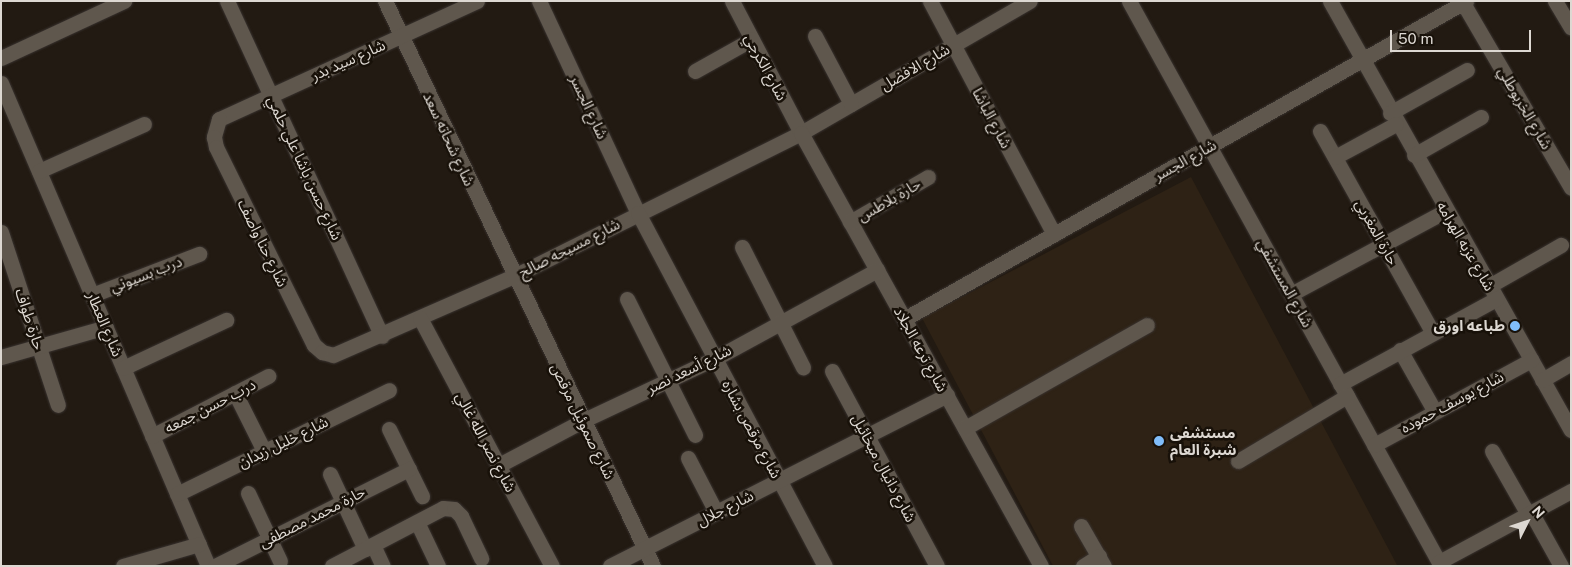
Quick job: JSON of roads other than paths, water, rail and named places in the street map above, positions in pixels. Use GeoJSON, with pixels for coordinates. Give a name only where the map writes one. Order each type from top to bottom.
{"type":"FeatureCollection","features":[{"type":"Feature","properties":{"kind":"street"},"geometry":{"type":"LineString","coordinates":[[1,58],[124,1]]}},
{"type":"Feature","properties":{"kind":"street","name":"شارع حسن باشا علي حلمي"},"geometry":{"type":"LineString","coordinates":[[227,1],[382,336]]}},
{"type":"Feature","properties":{"kind":"street","name":"شارع شحاته سعد"},"geometry":{"type":"LineString","coordinates":[[385,1],[514,276]]}},
{"type":"Feature","properties":{"kind":"street","name":"شارع سيد بدر"},"geometry":{"type":"LineString","coordinates":[[219,119],[477,1]]}},
{"type":"Feature","properties":{"kind":"street","name":"شارع الجسر"},"geometry":{"type":"LineString","coordinates":[[539,1],[638,213]]}},
{"type":"Feature","properties":{"kind":"street","name":"شارع الكرجي"},"geometry":{"type":"LineString","coordinates":[[732,1],[801,132]]}},
{"type":"Feature","properties":{"kind":"street","name":"شارع الباشا"},"geometry":{"type":"LineString","coordinates":[[930,1],[1054,234]]}},
{"type":"Feature","properties":{"kind":"street","name":"شارع الافضل"},"geometry":{"type":"LineString","coordinates":[[801,132],[1030,1]]}},
{"type":"Feature","properties":{"kind":"street","name":"شارع المستشفي"},"geometry":{"type":"LineString","coordinates":[[1129,1],[1440,564]]}},
{"type":"Feature","properties":{"kind":"street","name":"شارع عزبه الهرامه"},"geometry":{"type":"LineString","coordinates":[[1330,1],[1361,61],[1445,211],[1569,424]]}},
{"type":"Feature","properties":{"kind":"street"},"geometry":{"type":"LineString","coordinates":[[1555,1],[1571,28]]}},
{"type":"Feature","properties":{"kind":"street","name":"شارع الجسر"},"geometry":{"type":"LineString","coordinates":[[904,318],[1465,2]]}},
{"type":"Feature","properties":{"kind":"street","name":"شارع الخربوطلي"},"geometry":{"type":"LineString","coordinates":[[1465,2],[1571,188]]}},
{"type":"Feature","properties":{"kind":"street"},"geometry":{"type":"LineString","coordinates":[[815,36],[851,104]]}},
{"type":"Feature","properties":{"kind":"street"},"geometry":{"type":"LineString","coordinates":[[695,71],[752,39]]}},
{"type":"Feature","properties":{"kind":"street"},"geometry":{"type":"LineString","coordinates":[[1335,157],[1467,70]]}},
{"type":"Feature","properties":{"kind":"street","name":"شارع العطار"},"geometry":{"type":"LineString","coordinates":[[1,83],[208,566]]}},
{"type":"Feature","properties":{"kind":"street"},"geometry":{"type":"LineString","coordinates":[[1414,155],[1481,117]]}},
{"type":"Feature","properties":{"kind":"street","name":"شارع حنا واصف"},"geometry":{"type":"LineString","coordinates":[[219,119],[214,138],[216,147],[314,345],[332,355]]}},
{"type":"Feature","properties":{"kind":"street"},"geometry":{"type":"LineString","coordinates":[[39,171],[144,124]]}},
{"type":"Feature","properties":{"kind":"street","name":"حارة المغربي"},"geometry":{"type":"LineString","coordinates":[[1320,131],[1434,333]]}},
{"type":"Feature","properties":{"kind":"street","name":"شارع مسيحه صالح"},"geometry":{"type":"LineString","coordinates":[[332,355],[382,336],[514,276],[801,132]]}},
{"type":"Feature","properties":{"kind":"street","name":"شارع ترعه الجلاد"},"geometry":{"type":"LineString","coordinates":[[801,132],[1041,566]]}},
{"type":"Feature","properties":{"kind":"street","name":"حارة بلاطس"},"geometry":{"type":"LineString","coordinates":[[850,222],[928,177]]}},
{"type":"Feature","properties":{"kind":"street"},"geometry":{"type":"LineString","coordinates":[[1291,294],[1445,211]]}},
{"type":"Feature","properties":{"kind":"street","name":"شارع مرقص بشاره"},"geometry":{"type":"LineString","coordinates":[[638,213],[825,566]]}},
{"type":"Feature","properties":{"kind":"street","name":"حارة طواف"},"geometry":{"type":"LineString","coordinates":[[1,232],[58,405]]}},
{"type":"Feature","properties":{"kind":"street"},"geometry":{"type":"LineString","coordinates":[[1238,461],[1400,350],[1434,333],[1561,245]]}},
{"type":"Feature","properties":{"kind":"street"},"geometry":{"type":"LineString","coordinates":[[742,247],[804,368]]}},
{"type":"Feature","properties":{"kind":"street","name":"درب بسيوني"},"geometry":{"type":"LineString","coordinates":[[92,295],[199,254]]}},
{"type":"Feature","properties":{"kind":"street","name":"شارع أسعد نصر"},"geometry":{"type":"LineString","coordinates":[[499,465],[582,421],[714,359],[877,270]]}},
{"type":"Feature","properties":{"kind":"street","name":"شارع صموئيل مرقص"},"geometry":{"type":"LineString","coordinates":[[514,276],[653,566]]}},
{"type":"Feature","properties":{"kind":"street"},"geometry":{"type":"LineString","coordinates":[[626,299],[695,435]]}},
{"type":"Feature","properties":{"kind":"street","name":"شارع نصر الله غالي"},"geometry":{"type":"LineString","coordinates":[[420,318],[552,566]]}},
{"type":"Feature","properties":{"kind":"street"},"geometry":{"type":"LineString","coordinates":[[123,368],[226,320]]}},
{"type":"Feature","properties":{"kind":"street"},"geometry":{"type":"LineString","coordinates":[[965,428],[1147,325]]}},
{"type":"Feature","properties":{"kind":"street"},"geometry":{"type":"LineString","coordinates":[[1,357],[106,327]]}},
{"type":"Feature","properties":{"kind":"street"},"geometry":{"type":"LineString","coordinates":[[1400,350],[1434,410]]}},
{"type":"Feature","properties":{"kind":"street","name":"شارع يوسف حموده"},"geometry":{"type":"LineString","coordinates":[[1374,445],[1434,410],[1531,360]]}},
{"type":"Feature","properties":{"kind":"street"},"geometry":{"type":"LineString","coordinates":[[1542,380],[1571,363]]}},
{"type":"Feature","properties":{"kind":"street","name":"شارع دانيال ميخائيل"},"geometry":{"type":"LineString","coordinates":[[832,371],[937,566]]}},
{"type":"Feature","properties":{"kind":"street","name":"درب حسن جمعه"},"geometry":{"type":"LineString","coordinates":[[152,436],[268,376]]}},
{"type":"Feature","properties":{"kind":"street","name":"شارع خليل زيدان"},"geometry":{"type":"LineString","coordinates":[[177,494],[389,390]]}},
{"type":"Feature","properties":{"kind":"street"},"geometry":{"type":"LineString","coordinates":[[235,393],[264,451]]}},
{"type":"Feature","properties":{"kind":"street","name":"شارع جلال"},"geometry":{"type":"LineString","coordinates":[[610,566],[947,395]]}},
{"type":"Feature","properties":{"kind":"street"},"geometry":{"type":"LineString","coordinates":[[390,429],[422,496]]}},
{"type":"Feature","properties":{"kind":"street"},"geometry":{"type":"LineString","coordinates":[[1492,451],[1561,566]]}},
{"type":"Feature","properties":{"kind":"street"},"geometry":{"type":"LineString","coordinates":[[688,458],[716,512]]}},
{"type":"Feature","properties":{"kind":"street","name":"حارة محمد مصطفى"},"geometry":{"type":"LineString","coordinates":[[215,566],[408,469]]}},
{"type":"Feature","properties":{"kind":"street"},"geometry":{"type":"LineString","coordinates":[[330,474],[343,502],[369,547],[383,566]]}},
{"type":"Feature","properties":{"kind":"street"},"geometry":{"type":"LineString","coordinates":[[1440,564],[1571,491]]}},
{"type":"Feature","properties":{"kind":"street"},"geometry":{"type":"LineString","coordinates":[[248,493],[280,561]]}},
{"type":"Feature","properties":{"kind":"street"},"geometry":{"type":"LineString","coordinates":[[334,565],[443,508],[454,509],[461,516],[481,558]]}},
{"type":"Feature","properties":{"kind":"street"},"geometry":{"type":"LineString","coordinates":[[417,522],[438,566]]}},
{"type":"Feature","properties":{"kind":"street"},"geometry":{"type":"LineString","coordinates":[[1081,526],[1102,561],[1083,566]]}},
{"type":"Feature","properties":{"kind":"street"},"geometry":{"type":"LineString","coordinates":[[123,566],[199,544]]}},
{"type":"Feature","properties":{"kind":"place","name":"طباعه اورق"},"geometry":{"type":"Point","coordinates":[1515,326]}},
{"type":"Feature","properties":{"kind":"place","name":"مستشفى شبرة العام"},"geometry":{"type":"Point","coordinates":[1159,441]}}]}
